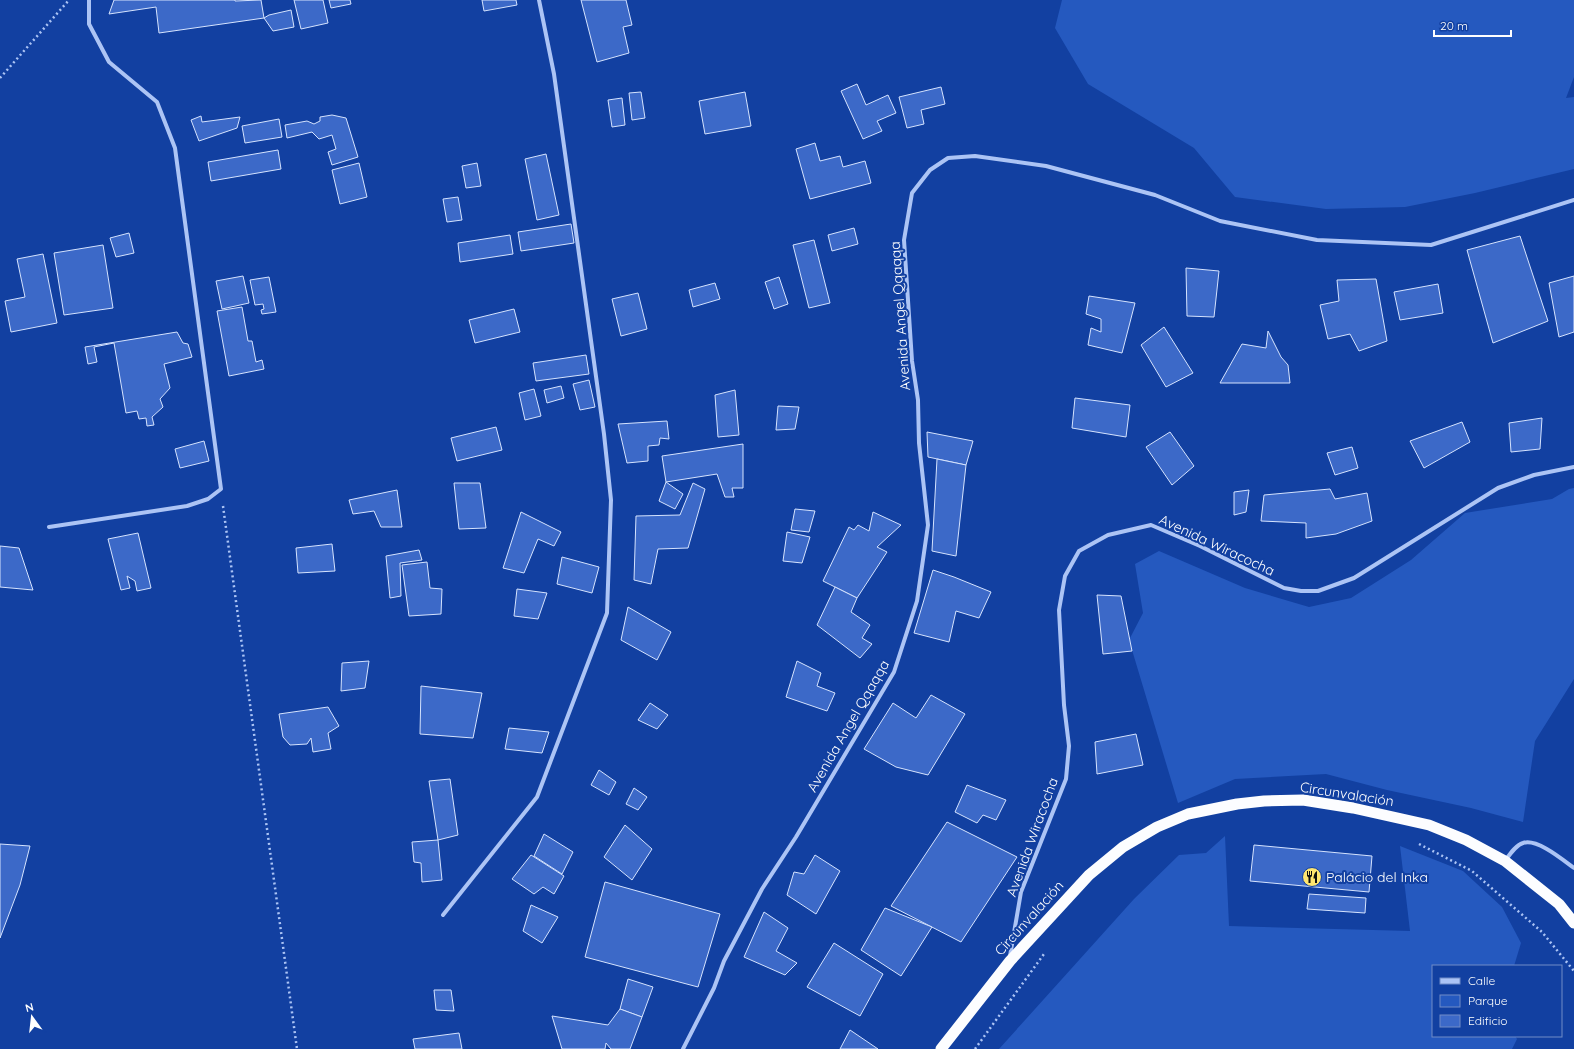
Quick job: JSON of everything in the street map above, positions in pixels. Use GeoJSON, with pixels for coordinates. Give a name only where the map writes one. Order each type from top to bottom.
{"type":"FeatureCollection","features":[{"type":"Feature","properties":{"kind":"highway","name":"Circunvalación"},"geometry":{"type":"LineString","coordinates":[[941,1049],[1010,960],[1089,875],[1123,848],[1157,826],[1188,814],[1237,804],[1264,801],[1303,800],[1353,808],[1429,825],[1466,840],[1505,861],[1559,904],[1574,923]]}},
{"type":"Feature","properties":{"kind":"street"},"geometry":{"type":"LineString","coordinates":[[49,527],[187,506],[208,499],[221,489],[176,148],[157,102],[109,62],[88,24],[89,0]]}},
{"type":"Feature","properties":{"kind":"street"},"geometry":{"type":"LineString","coordinates":[[443,915],[537,797],[607,613],[611,500],[606,449],[554,74],[539,0]]}},
{"type":"Feature","properties":{"kind":"street","name":"Avenida Angel Qqaqqa"},"geometry":{"type":"LineString","coordinates":[[683,1049],[714,988],[724,962],[762,889],[796,837],[894,672],[917,601],[928,525],[920,443],[918,400],[912,361],[904,240],[912,193],[930,170],[948,158],[975,156],[1046,166],[1156,195],[1220,221],[1317,240],[1400,244],[1431,245],[1574,200]]}},
{"type":"Feature","properties":{"kind":"street","name":"Avenida Wiracocha"},"geometry":{"type":"LineString","coordinates":[[1010,960],[1021,892],[1066,779],[1069,746],[1061,663],[1059,610],[1065,576],[1079,551],[1108,535],[1151,525],[1200,546],[1284,588],[1302,591],[1318,591],[1354,578],[1498,488],[1534,475],[1574,467]]}},
{"type":"Feature","properties":{"kind":"street"},"geometry":{"type":"LineString","coordinates":[[1505,861],[1518,846],[1523,843],[1530,842],[1541,846],[1574,868]]}},
{"type":"Feature","properties":{"kind":"path"},"geometry":{"type":"LineString","coordinates":[[0,78],[69,0]]}},
{"type":"Feature","properties":{"kind":"path"},"geometry":{"type":"LineString","coordinates":[[221,489],[297,1049]]}},
{"type":"Feature","properties":{"kind":"path"},"geometry":{"type":"LineString","coordinates":[[1416,842],[1472,871],[1542,932],[1574,972]]}},
{"type":"Feature","properties":{"kind":"path"},"geometry":{"type":"LineString","coordinates":[[974,1049],[1047,951]]}},
{"type":"Feature","properties":{"kind":"green space"},"geometry":{"type":"Polygon","coordinates":[[[1062,0],[1574,0],[1574,77],[1566,98],[1574,97],[1574,169],[1475,193],[1405,207],[1326,209],[1235,197],[1194,148],[1088,84],[1055,28],[1062,0]]]}},
{"type":"Feature","properties":{"kind":"green space"},"geometry":{"type":"Polygon","coordinates":[[[1574,488],[1574,679],[1535,741],[1523,822],[1471,808],[1387,790],[1326,774],[1235,779],[1178,803],[1129,640],[1143,613],[1135,564],[1159,551],[1245,588],[1309,607],[1351,598],[1411,560],[1465,513],[1552,499],[1569,489],[1574,488]]]}},
{"type":"Feature","properties":{"kind":"green space"},"geometry":{"type":"Polygon","coordinates":[[[1225,836],[1229,926],[1410,931],[1400,846],[1463,871],[1502,907],[1521,943],[1514,965],[1432,965],[1432,1037],[1516,1037],[1517,1039],[1512,1049],[999,1049],[1134,899],[1179,855],[1206,853],[1225,836]]]}},
{"type":"Feature","properties":{"kind":"building"},"geometry":{"type":"Polygon","coordinates":[[[114,0],[261,0],[264,18],[159,33],[156,7],[109,14],[114,0]]]}},
{"type":"Feature","properties":{"kind":"building"},"geometry":{"type":"Polygon","coordinates":[[[294,0],[323,0],[328,23],[301,29],[294,0]]]}},
{"type":"Feature","properties":{"kind":"building"},"geometry":{"type":"Polygon","coordinates":[[[329,0],[350,0],[351,4],[331,8],[329,0]]]}},
{"type":"Feature","properties":{"kind":"building"},"geometry":{"type":"Polygon","coordinates":[[[482,0],[516,0],[517,5],[484,11],[482,0]]]}},
{"type":"Feature","properties":{"kind":"building"},"geometry":{"type":"Polygon","coordinates":[[[581,0],[626,0],[632,25],[623,27],[629,53],[597,62],[581,0]]]}},
{"type":"Feature","properties":{"kind":"building"},"geometry":{"type":"Polygon","coordinates":[[[291,10],[294,27],[273,31],[264,18],[269,15],[291,10]]]}},
{"type":"Feature","properties":{"kind":"building"},"geometry":{"type":"Polygon","coordinates":[[[857,84],[866,105],[888,95],[896,113],[877,121],[882,131],[863,139],[841,91],[857,84]]]}},
{"type":"Feature","properties":{"kind":"building"},"geometry":{"type":"Polygon","coordinates":[[[941,87],[945,104],[921,110],[924,124],[907,128],[899,97],[941,87]]]}},
{"type":"Feature","properties":{"kind":"building"},"geometry":{"type":"Polygon","coordinates":[[[641,92],[645,118],[632,120],[629,93],[641,92]]]}},
{"type":"Feature","properties":{"kind":"building"},"geometry":{"type":"Polygon","coordinates":[[[745,92],[751,126],[705,134],[699,101],[745,92]]]}},
{"type":"Feature","properties":{"kind":"building"},"geometry":{"type":"Polygon","coordinates":[[[622,98],[625,125],[612,127],[608,100],[622,98]]]}},
{"type":"Feature","properties":{"kind":"building"},"geometry":{"type":"Polygon","coordinates":[[[332,115],[346,118],[358,157],[332,165],[328,152],[336,149],[332,135],[319,139],[312,132],[287,138],[285,125],[307,121],[314,124],[320,121],[320,117],[332,115]]]}},
{"type":"Feature","properties":{"kind":"building"},"geometry":{"type":"Polygon","coordinates":[[[201,116],[202,122],[240,117],[237,128],[199,141],[191,120],[201,116]]]}},
{"type":"Feature","properties":{"kind":"building"},"geometry":{"type":"Polygon","coordinates":[[[279,119],[282,137],[245,143],[242,126],[279,119]]]}},
{"type":"Feature","properties":{"kind":"building"},"geometry":{"type":"Polygon","coordinates":[[[815,143],[820,161],[840,156],[843,167],[865,161],[871,183],[810,199],[796,149],[815,143]]]}},
{"type":"Feature","properties":{"kind":"building"},"geometry":{"type":"Polygon","coordinates":[[[278,150],[281,169],[211,181],[208,162],[278,150]]]}},
{"type":"Feature","properties":{"kind":"building"},"geometry":{"type":"Polygon","coordinates":[[[546,154],[559,215],[537,220],[525,159],[546,154]]]}},
{"type":"Feature","properties":{"kind":"building"},"geometry":{"type":"Polygon","coordinates":[[[359,163],[367,197],[340,204],[332,170],[359,163]]]}},
{"type":"Feature","properties":{"kind":"building"},"geometry":{"type":"Polygon","coordinates":[[[477,163],[481,186],[466,188],[462,166],[477,163]]]}},
{"type":"Feature","properties":{"kind":"building"},"geometry":{"type":"Polygon","coordinates":[[[458,197],[462,220],[447,222],[443,199],[458,197]]]}},
{"type":"Feature","properties":{"kind":"building"},"geometry":{"type":"Polygon","coordinates":[[[571,224],[574,243],[521,251],[518,232],[571,224]]]}},
{"type":"Feature","properties":{"kind":"building"},"geometry":{"type":"Polygon","coordinates":[[[854,228],[858,244],[832,251],[828,235],[854,228]]]}},
{"type":"Feature","properties":{"kind":"building"},"geometry":{"type":"Polygon","coordinates":[[[129,233],[134,253],[116,257],[110,238],[129,233]]]}},
{"type":"Feature","properties":{"kind":"building"},"geometry":{"type":"Polygon","coordinates":[[[510,235],[513,254],[460,262],[458,243],[510,235]]]}},
{"type":"Feature","properties":{"kind":"building"},"geometry":{"type":"Polygon","coordinates":[[[1520,236],[1548,321],[1493,343],[1467,250],[1520,236]]]}},
{"type":"Feature","properties":{"kind":"building"},"geometry":{"type":"Polygon","coordinates":[[[814,240],[830,303],[809,308],[793,245],[814,240]]]}},
{"type":"Feature","properties":{"kind":"building"},"geometry":{"type":"Polygon","coordinates":[[[103,245],[113,308],[64,315],[54,253],[103,245]]]}},
{"type":"Feature","properties":{"kind":"building"},"geometry":{"type":"Polygon","coordinates":[[[43,254],[57,323],[11,332],[5,301],[25,297],[17,259],[43,254]]]}},
{"type":"Feature","properties":{"kind":"building"},"geometry":{"type":"Polygon","coordinates":[[[1186,268],[1219,271],[1214,317],[1187,316],[1186,268]]]}},
{"type":"Feature","properties":{"kind":"building"},"geometry":{"type":"Polygon","coordinates":[[[243,276],[249,303],[222,309],[216,281],[243,276]]]}},
{"type":"Feature","properties":{"kind":"building"},"geometry":{"type":"Polygon","coordinates":[[[1574,276],[1574,332],[1559,337],[1549,283],[1574,276]]]}},
{"type":"Feature","properties":{"kind":"building"},"geometry":{"type":"Polygon","coordinates":[[[269,277],[276,312],[262,314],[261,310],[264,309],[263,304],[255,305],[250,280],[269,277]]]}},
{"type":"Feature","properties":{"kind":"building"},"geometry":{"type":"Polygon","coordinates":[[[779,277],[788,304],[774,309],[765,282],[779,277]]]}},
{"type":"Feature","properties":{"kind":"building"},"geometry":{"type":"Polygon","coordinates":[[[1376,279],[1387,341],[1359,351],[1350,334],[1328,339],[1320,305],[1339,301],[1337,280],[1376,279]]]}},
{"type":"Feature","properties":{"kind":"building"},"geometry":{"type":"Polygon","coordinates":[[[715,283],[720,299],[693,307],[689,290],[715,283]]]}},
{"type":"Feature","properties":{"kind":"building"},"geometry":{"type":"Polygon","coordinates":[[[1438,284],[1443,313],[1400,320],[1394,292],[1438,284]]]}},
{"type":"Feature","properties":{"kind":"building"},"geometry":{"type":"Polygon","coordinates":[[[638,293],[647,329],[621,336],[612,299],[638,293]]]}},
{"type":"Feature","properties":{"kind":"building"},"geometry":{"type":"Polygon","coordinates":[[[1089,296],[1135,303],[1122,353],[1088,345],[1091,328],[1101,332],[1101,319],[1086,314],[1089,296]]]}},
{"type":"Feature","properties":{"kind":"building"},"geometry":{"type":"Polygon","coordinates":[[[242,307],[248,341],[252,341],[256,362],[262,360],[264,369],[229,376],[217,311],[242,307]]]}},
{"type":"Feature","properties":{"kind":"building"},"geometry":{"type":"Polygon","coordinates":[[[514,309],[520,332],[475,343],[469,320],[514,309]]]}},
{"type":"Feature","properties":{"kind":"building"},"geometry":{"type":"Polygon","coordinates":[[[1164,327],[1193,373],[1166,387],[1141,345],[1164,327]]]}},
{"type":"Feature","properties":{"kind":"building"},"geometry":{"type":"Polygon","coordinates":[[[1268,331],[1281,357],[1288,365],[1290,383],[1220,383],[1242,344],[1266,348],[1268,331]]]}},
{"type":"Feature","properties":{"kind":"building"},"geometry":{"type":"Polygon","coordinates":[[[177,332],[183,343],[188,344],[192,357],[164,364],[170,388],[160,399],[163,407],[152,417],[154,425],[147,426],[146,418],[139,419],[137,411],[126,413],[114,343],[94,347],[97,362],[88,364],[85,347],[177,332]]]}},
{"type":"Feature","properties":{"kind":"building"},"geometry":{"type":"Polygon","coordinates":[[[586,355],[589,374],[536,381],[533,363],[586,355]]]}},
{"type":"Feature","properties":{"kind":"building"},"geometry":{"type":"Polygon","coordinates":[[[589,380],[595,407],[580,410],[573,384],[589,380]]]}},
{"type":"Feature","properties":{"kind":"building"},"geometry":{"type":"Polygon","coordinates":[[[561,386],[564,398],[547,403],[544,390],[561,386]]]}},
{"type":"Feature","properties":{"kind":"building"},"geometry":{"type":"Polygon","coordinates":[[[534,389],[541,416],[525,420],[519,393],[534,389]]]}},
{"type":"Feature","properties":{"kind":"building"},"geometry":{"type":"Polygon","coordinates":[[[735,390],[739,435],[718,437],[715,395],[735,390]]]}},
{"type":"Feature","properties":{"kind":"building"},"geometry":{"type":"Polygon","coordinates":[[[1075,398],[1130,405],[1126,437],[1072,428],[1075,398]]]}},
{"type":"Feature","properties":{"kind":"building"},"geometry":{"type":"Polygon","coordinates":[[[778,406],[799,407],[795,429],[776,430],[778,406]]]}},
{"type":"Feature","properties":{"kind":"building"},"geometry":{"type":"Polygon","coordinates":[[[1542,418],[1540,449],[1511,452],[1509,423],[1542,418]]]}},
{"type":"Feature","properties":{"kind":"building"},"geometry":{"type":"Polygon","coordinates":[[[667,421],[669,439],[660,438],[659,445],[648,446],[648,461],[627,463],[618,424],[667,421]]]}},
{"type":"Feature","properties":{"kind":"building"},"geometry":{"type":"Polygon","coordinates":[[[1462,422],[1470,442],[1424,468],[1410,441],[1462,422]]]}},
{"type":"Feature","properties":{"kind":"building"},"geometry":{"type":"Polygon","coordinates":[[[496,427],[502,450],[457,461],[451,438],[496,427]]]}},
{"type":"Feature","properties":{"kind":"building"},"geometry":{"type":"Polygon","coordinates":[[[927,432],[973,441],[966,465],[928,457],[927,432]]]}},
{"type":"Feature","properties":{"kind":"building"},"geometry":{"type":"Polygon","coordinates":[[[1170,432],[1194,466],[1172,485],[1146,447],[1170,432]]]}},
{"type":"Feature","properties":{"kind":"building"},"geometry":{"type":"Polygon","coordinates":[[[204,441],[209,461],[180,468],[175,449],[204,441]]]}},
{"type":"Feature","properties":{"kind":"building"},"geometry":{"type":"Polygon","coordinates":[[[743,444],[743,488],[732,488],[734,497],[725,497],[717,474],[666,482],[662,456],[743,444]]]}},
{"type":"Feature","properties":{"kind":"building"},"geometry":{"type":"Polygon","coordinates":[[[1352,447],[1358,468],[1335,475],[1327,453],[1352,447]]]}},
{"type":"Feature","properties":{"kind":"building"},"geometry":{"type":"Polygon","coordinates":[[[937,459],[966,465],[956,556],[932,551],[937,459]]]}},
{"type":"Feature","properties":{"kind":"building"},"geometry":{"type":"Polygon","coordinates":[[[666,482],[683,494],[675,509],[659,501],[666,482]]]}},
{"type":"Feature","properties":{"kind":"building"},"geometry":{"type":"Polygon","coordinates":[[[454,483],[480,483],[486,528],[459,529],[454,483]]]}},
{"type":"Feature","properties":{"kind":"building"},"geometry":{"type":"Polygon","coordinates":[[[693,483],[705,489],[688,548],[658,549],[651,584],[634,580],[636,516],[680,515],[693,483]]]}},
{"type":"Feature","properties":{"kind":"building"},"geometry":{"type":"Polygon","coordinates":[[[1330,489],[1335,499],[1367,493],[1372,521],[1336,534],[1306,538],[1306,523],[1261,521],[1264,495],[1330,489]]]}},
{"type":"Feature","properties":{"kind":"building"},"geometry":{"type":"Polygon","coordinates":[[[397,490],[402,527],[381,527],[374,511],[353,514],[349,500],[397,490]]]}},
{"type":"Feature","properties":{"kind":"building"},"geometry":{"type":"Polygon","coordinates":[[[1249,490],[1246,512],[1234,515],[1234,492],[1249,490]]]}},
{"type":"Feature","properties":{"kind":"building"},"geometry":{"type":"Polygon","coordinates":[[[795,509],[815,511],[809,532],[791,530],[795,509]]]}},
{"type":"Feature","properties":{"kind":"building"},"geometry":{"type":"Polygon","coordinates":[[[521,512],[561,532],[554,546],[538,539],[524,573],[503,568],[521,512]]]}},
{"type":"Feature","properties":{"kind":"building"},"geometry":{"type":"Polygon","coordinates":[[[873,512],[901,525],[877,547],[887,552],[857,598],[823,581],[849,527],[854,530],[858,525],[869,531],[873,512]]]}},
{"type":"Feature","properties":{"kind":"building"},"geometry":{"type":"Polygon","coordinates":[[[787,532],[810,537],[802,563],[783,561],[787,532]]]}},
{"type":"Feature","properties":{"kind":"building"},"geometry":{"type":"Polygon","coordinates":[[[138,533],[151,588],[137,591],[135,581],[127,576],[130,588],[121,590],[108,539],[138,533]]]}},
{"type":"Feature","properties":{"kind":"building"},"geometry":{"type":"Polygon","coordinates":[[[332,544],[335,571],[298,573],[296,548],[332,544]]]}},
{"type":"Feature","properties":{"kind":"building"},"geometry":{"type":"Polygon","coordinates":[[[0,546],[19,548],[33,590],[0,587],[0,546]]]}},
{"type":"Feature","properties":{"kind":"building"},"geometry":{"type":"Polygon","coordinates":[[[419,550],[422,560],[400,563],[401,596],[390,598],[386,556],[419,550]]]}},
{"type":"Feature","properties":{"kind":"building"},"geometry":{"type":"Polygon","coordinates":[[[562,557],[599,567],[592,593],[557,584],[562,557]]]}},
{"type":"Feature","properties":{"kind":"building"},"geometry":{"type":"Polygon","coordinates":[[[427,562],[430,588],[442,589],[441,614],[409,616],[402,565],[427,562]]]}},
{"type":"Feature","properties":{"kind":"building"},"geometry":{"type":"Polygon","coordinates":[[[933,570],[991,592],[979,618],[956,611],[949,642],[914,633],[933,570]]]}},
{"type":"Feature","properties":{"kind":"building"},"geometry":{"type":"Polygon","coordinates":[[[835,587],[857,598],[851,612],[870,625],[862,638],[872,644],[860,658],[817,625],[835,587]]]}},
{"type":"Feature","properties":{"kind":"building"},"geometry":{"type":"Polygon","coordinates":[[[517,589],[547,593],[538,619],[514,616],[517,589]]]}},
{"type":"Feature","properties":{"kind":"building"},"geometry":{"type":"Polygon","coordinates":[[[1097,595],[1121,596],[1132,651],[1103,654],[1097,595]]]}},
{"type":"Feature","properties":{"kind":"building"},"geometry":{"type":"Polygon","coordinates":[[[628,607],[671,632],[657,660],[621,640],[628,607]]]}},
{"type":"Feature","properties":{"kind":"building"},"geometry":{"type":"Polygon","coordinates":[[[369,661],[365,688],[341,691],[342,663],[369,661]]]}},
{"type":"Feature","properties":{"kind":"building"},"geometry":{"type":"Polygon","coordinates":[[[797,661],[821,673],[817,686],[835,693],[827,711],[786,697],[797,661]]]}},
{"type":"Feature","properties":{"kind":"building"},"geometry":{"type":"Polygon","coordinates":[[[421,686],[482,693],[473,738],[420,734],[421,686]]]}},
{"type":"Feature","properties":{"kind":"building"},"geometry":{"type":"Polygon","coordinates":[[[931,695],[965,714],[928,775],[896,767],[864,749],[893,703],[916,718],[931,695]]]}},
{"type":"Feature","properties":{"kind":"building"},"geometry":{"type":"Polygon","coordinates":[[[650,703],[668,715],[657,729],[638,720],[650,703]]]}},
{"type":"Feature","properties":{"kind":"building"},"geometry":{"type":"Polygon","coordinates":[[[328,707],[339,726],[328,733],[331,749],[313,752],[311,738],[307,744],[290,745],[283,737],[279,714],[328,707]]]}},
{"type":"Feature","properties":{"kind":"building"},"geometry":{"type":"Polygon","coordinates":[[[509,728],[549,732],[542,753],[505,749],[509,728]]]}},
{"type":"Feature","properties":{"kind":"building"},"geometry":{"type":"Polygon","coordinates":[[[1136,734],[1143,765],[1097,774],[1095,742],[1136,734]]]}},
{"type":"Feature","properties":{"kind":"building"},"geometry":{"type":"Polygon","coordinates":[[[599,770],[616,782],[609,795],[591,785],[599,770]]]}},
{"type":"Feature","properties":{"kind":"building"},"geometry":{"type":"Polygon","coordinates":[[[450,779],[458,835],[438,840],[429,781],[450,779]]]}},
{"type":"Feature","properties":{"kind":"building"},"geometry":{"type":"Polygon","coordinates":[[[967,785],[1006,800],[996,820],[983,815],[977,823],[955,812],[967,785]]]}},
{"type":"Feature","properties":{"kind":"building"},"geometry":{"type":"Polygon","coordinates":[[[634,788],[647,797],[638,810],[626,804],[634,788]]]}},
{"type":"Feature","properties":{"kind":"building"},"geometry":{"type":"Polygon","coordinates":[[[947,822],[1017,857],[961,942],[891,906],[947,822]]]}},
{"type":"Feature","properties":{"kind":"building"},"geometry":{"type":"Polygon","coordinates":[[[625,825],[652,849],[632,880],[604,857],[625,825]]]}},
{"type":"Feature","properties":{"kind":"building"},"geometry":{"type":"Polygon","coordinates":[[[544,834],[573,852],[562,874],[534,856],[544,834]]]}},
{"type":"Feature","properties":{"kind":"building"},"geometry":{"type":"Polygon","coordinates":[[[438,840],[442,880],[422,882],[421,863],[414,862],[412,842],[438,840]]]}},
{"type":"Feature","properties":{"kind":"building"},"geometry":{"type":"Polygon","coordinates":[[[0,844],[30,846],[20,885],[0,938],[0,844]]]}},
{"type":"Feature","properties":{"kind":"building"},"geometry":{"type":"Polygon","coordinates":[[[1254,845],[1372,856],[1369,892],[1250,881],[1254,845]]]}},
{"type":"Feature","properties":{"kind":"building"},"geometry":{"type":"Polygon","coordinates":[[[531,855],[564,876],[554,894],[543,887],[534,894],[512,879],[531,855]]]}},
{"type":"Feature","properties":{"kind":"building"},"geometry":{"type":"Polygon","coordinates":[[[815,855],[840,871],[816,914],[787,895],[794,872],[804,874],[815,855]]]}},
{"type":"Feature","properties":{"kind":"building"},"geometry":{"type":"Polygon","coordinates":[[[605,882],[720,914],[698,987],[585,957],[605,882]]]}},
{"type":"Feature","properties":{"kind":"building"},"geometry":{"type":"Polygon","coordinates":[[[1309,894],[1366,898],[1365,913],[1307,909],[1309,894]]]}},
{"type":"Feature","properties":{"kind":"building"},"geometry":{"type":"Polygon","coordinates":[[[531,905],[558,917],[542,943],[523,931],[531,905]]]}},
{"type":"Feature","properties":{"kind":"building"},"geometry":{"type":"Polygon","coordinates":[[[885,908],[932,927],[901,976],[861,950],[885,908]]]}},
{"type":"Feature","properties":{"kind":"building"},"geometry":{"type":"Polygon","coordinates":[[[764,912],[788,928],[776,951],[797,963],[785,975],[744,957],[764,912]]]}},
{"type":"Feature","properties":{"kind":"building"},"geometry":{"type":"Polygon","coordinates":[[[834,943],[883,974],[860,1016],[807,987],[834,943]]]}},
{"type":"Feature","properties":{"kind":"building"},"geometry":{"type":"Polygon","coordinates":[[[628,979],[653,987],[642,1017],[620,1009],[628,979]]]}},
{"type":"Feature","properties":{"kind":"building"},"geometry":{"type":"Polygon","coordinates":[[[434,990],[451,990],[454,1011],[436,1010],[434,990]]]}},
{"type":"Feature","properties":{"kind":"building"},"geometry":{"type":"Polygon","coordinates":[[[620,1009],[642,1017],[630,1049],[611,1049],[606,1043],[605,1049],[562,1049],[552,1016],[608,1025],[620,1009]]]}},
{"type":"Feature","properties":{"kind":"building"},"geometry":{"type":"Polygon","coordinates":[[[850,1030],[878,1049],[840,1049],[850,1030]]]}},
{"type":"Feature","properties":{"kind":"building"},"geometry":{"type":"Polygon","coordinates":[[[459,1033],[462,1049],[415,1049],[413,1039],[459,1033]]]}},
{"type":"Feature","properties":{"kind":"place","name":"Palácio del Inka"},"geometry":{"type":"Point","coordinates":[1312,877]}}]}
